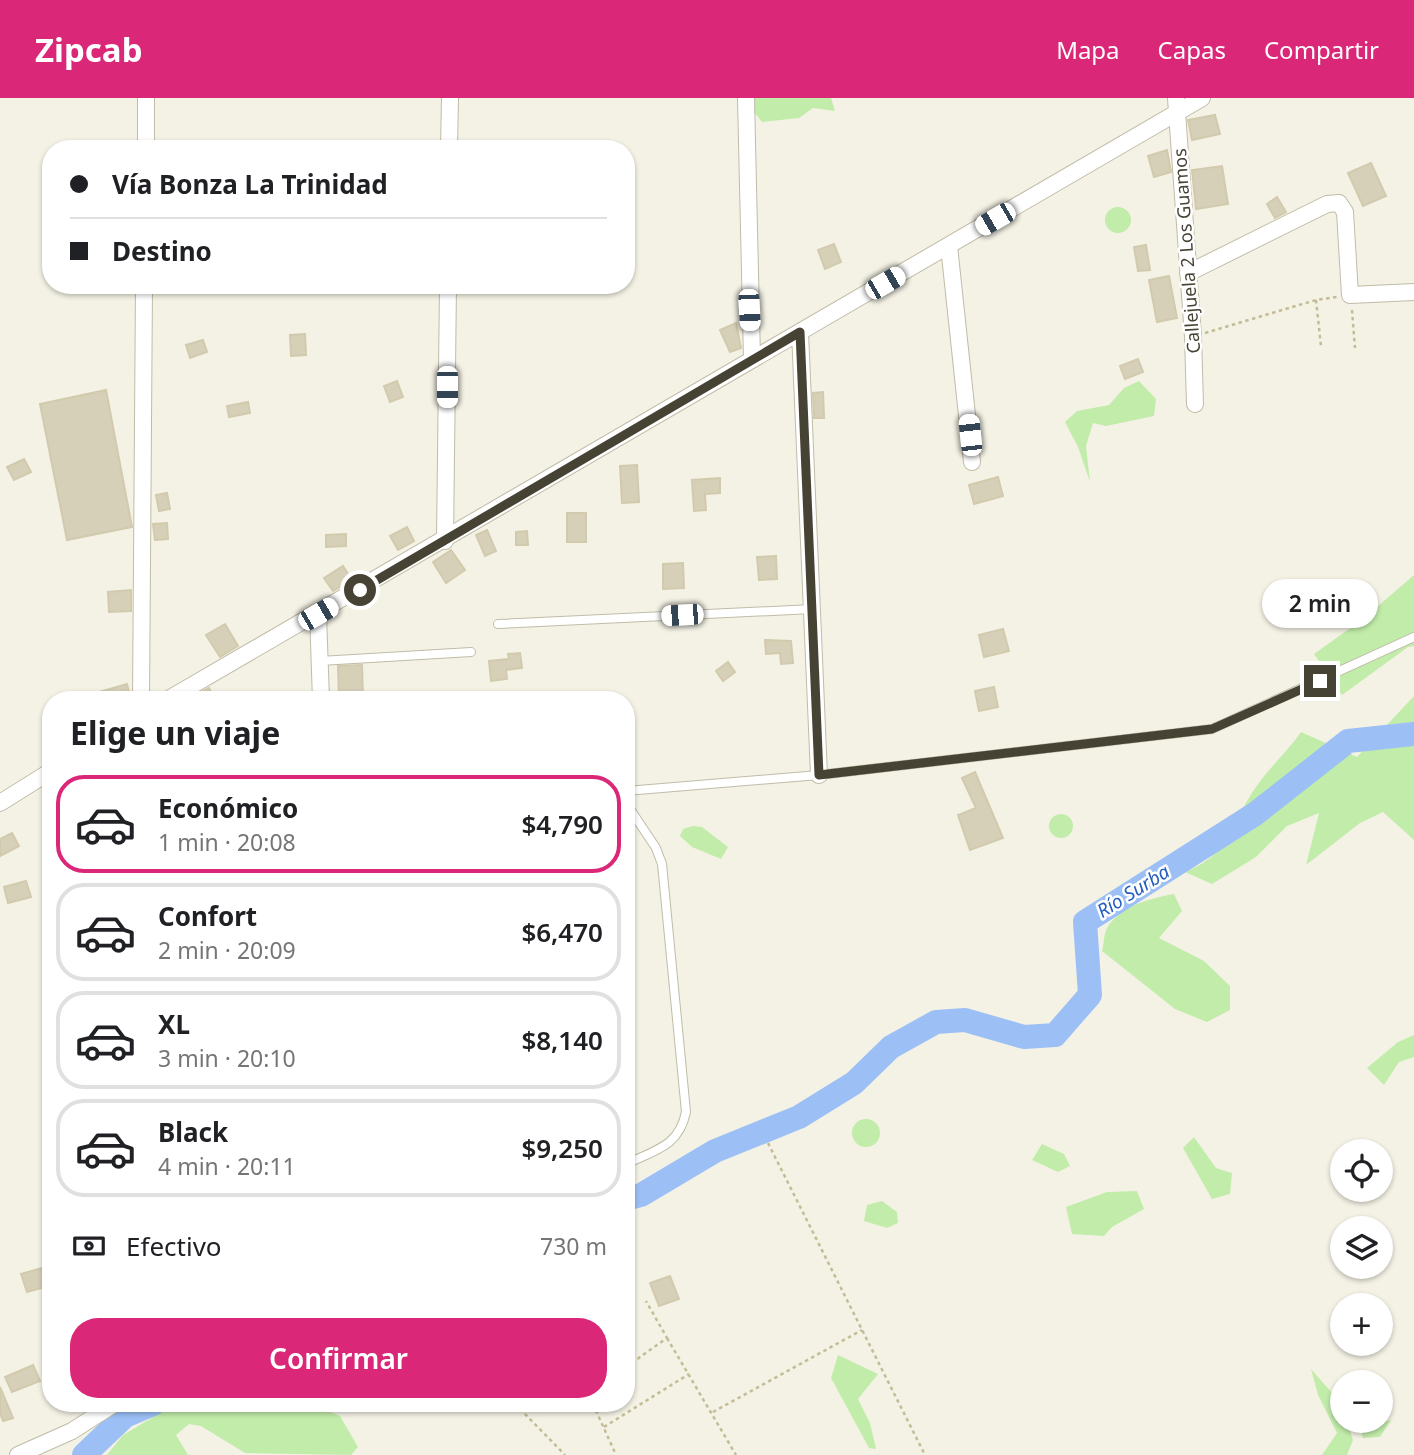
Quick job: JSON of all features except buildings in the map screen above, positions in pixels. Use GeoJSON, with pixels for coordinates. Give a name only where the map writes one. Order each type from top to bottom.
{"type":"FeatureCollection","features":[{"type":"Feature","properties":{"kind":"street"},"geometry":{"type":"LineString","coordinates":[[146,98],[146,140]]}},
{"type":"Feature","properties":{"kind":"street"},"geometry":{"type":"LineString","coordinates":[[449,140],[450,98]]}},
{"type":"Feature","properties":{"kind":"street"},"geometry":{"type":"LineString","coordinates":[[746,98],[752,359]]}},
{"type":"Feature","properties":{"kind":"street"},"geometry":{"type":"LineString","coordinates":[[183,691],[949,246],[1176,106],[1202,98]]}},
{"type":"Feature","properties":{"kind":"street","name":"Callejuela 2 Los Guamos"},"geometry":{"type":"LineString","coordinates":[[1176,106],[1193,337],[1195,404]]}},
{"type":"Feature","properties":{"kind":"street"},"geometry":{"type":"LineString","coordinates":[[1188,273],[1327,204],[1339,203],[1345,212],[1350,295],[1414,292]]}},
{"type":"Feature","properties":{"kind":"street"},"geometry":{"type":"LineString","coordinates":[[949,246],[972,462]]}},
{"type":"Feature","properties":{"kind":"street"},"geometry":{"type":"LineString","coordinates":[[141,691],[144,294]]}},
{"type":"Feature","properties":{"kind":"street"},"geometry":{"type":"LineString","coordinates":[[445,541],[448,294]]}},
{"type":"Feature","properties":{"kind":"street"},"geometry":{"type":"LineString","coordinates":[[800,332],[819,775]]}},
{"type":"Feature","properties":{"kind":"street"},"geometry":{"type":"LineString","coordinates":[[318,614],[321,691]]}},
{"type":"Feature","properties":{"kind":"street"},"geometry":{"type":"LineString","coordinates":[[0,803],[42,777]]}},
{"type":"Feature","properties":{"kind":"street"},"geometry":{"type":"LineString","coordinates":[[18,1455],[72,1431],[102,1412]]}},
{"type":"Feature","properties":{"kind":"lane"},"geometry":{"type":"LineString","coordinates":[[498,624],[813,609]]}},
{"type":"Feature","properties":{"kind":"lane"},"geometry":{"type":"LineString","coordinates":[[635,790],[819,775],[1212,729],[1414,637]]}},
{"type":"Feature","properties":{"kind":"lane"},"geometry":{"type":"LineString","coordinates":[[320,661],[471,652]]}},
{"type":"Feature","properties":{"kind":"lane"},"geometry":{"type":"LineString","coordinates":[[635,816],[663,864],[686,1112],[682,1130],[670,1143],[635,1160]]}},
{"type":"Feature","properties":{"kind":"path"},"geometry":{"type":"LineString","coordinates":[[1193,337],[1316,300],[1350,295],[1355,348]]}},
{"type":"Feature","properties":{"kind":"path"},"geometry":{"type":"LineString","coordinates":[[1316,300],[1321,346]]}},
{"type":"Feature","properties":{"kind":"path"},"geometry":{"type":"LineString","coordinates":[[768,1143],[925,1455]]}},
{"type":"Feature","properties":{"kind":"path"},"geometry":{"type":"LineString","coordinates":[[646,1301],[736,1455]]}},
{"type":"Feature","properties":{"kind":"path"},"geometry":{"type":"LineString","coordinates":[[713,1412],[862,1330]]}},
{"type":"Feature","properties":{"kind":"path"},"geometry":{"type":"LineString","coordinates":[[635,1361],[667,1338]]}},
{"type":"Feature","properties":{"kind":"path"},"geometry":{"type":"LineString","coordinates":[[635,1408],[690,1374]]}},
{"type":"Feature","properties":{"kind":"path"},"geometry":{"type":"LineString","coordinates":[[523,1412],[565,1455]]}},
{"type":"Feature","properties":{"kind":"path"},"geometry":{"type":"LineString","coordinates":[[597,1412],[616,1455]]}},
{"type":"Feature","properties":{"kind":"path"},"geometry":{"type":"LineString","coordinates":[[604,1427],[628,1412]]}},
{"type":"Feature","properties":{"kind":"green space"},"geometry":{"type":"Polygon","coordinates":[[[753,98],[831,98],[835,111],[813,108],[799,118],[762,122],[751,108],[753,98]]]}},
{"type":"Feature","properties":{"kind":"green space"},"geometry":{"type":"Polygon","coordinates":[[[1118,207],[1127,211],[1131,220],[1127,229],[1118,233],[1109,229],[1105,220],[1109,211],[1118,207]]]}},
{"type":"Feature","properties":{"kind":"green space"},"geometry":{"type":"Polygon","coordinates":[[[1139,381],[1156,399],[1154,416],[1106,426],[1093,423],[1086,446],[1090,482],[1078,447],[1065,422],[1077,411],[1109,405],[1124,388],[1139,381]]]}},
{"type":"Feature","properties":{"kind":"green space"},"geometry":{"type":"Polygon","coordinates":[[[1414,575],[1414,646],[1408,647],[1342,695],[1314,654],[1363,619],[1414,575]]]}},
{"type":"Feature","properties":{"kind":"green space"},"geometry":{"type":"Polygon","coordinates":[[[1414,696],[1414,840],[1383,812],[1360,823],[1306,865],[1319,813],[1287,826],[1256,857],[1212,884],[1185,872],[1201,864],[1222,846],[1256,787],[1301,732],[1357,757],[1414,696]]]}},
{"type":"Feature","properties":{"kind":"green space"},"geometry":{"type":"Polygon","coordinates":[[[1061,814],[1070,817],[1073,826],[1070,835],[1061,838],[1052,835],[1049,826],[1052,817],[1061,814]]]}},
{"type":"Feature","properties":{"kind":"green space"},"geometry":{"type":"Polygon","coordinates":[[[702,827],[728,847],[721,859],[692,847],[680,836],[683,829],[702,827]]]}},
{"type":"Feature","properties":{"kind":"green space"},"geometry":{"type":"Polygon","coordinates":[[[1174,894],[1182,911],[1159,938],[1204,961],[1230,986],[1230,1010],[1207,1022],[1175,1009],[1102,951],[1107,928],[1120,914],[1146,901],[1174,894]]]}},
{"type":"Feature","properties":{"kind":"green space"},"geometry":{"type":"Polygon","coordinates":[[[1414,1035],[1414,1057],[1399,1062],[1384,1085],[1367,1068],[1398,1042],[1414,1035]]]}},
{"type":"Feature","properties":{"kind":"green space"},"geometry":{"type":"Polygon","coordinates":[[[866,1119],[876,1123],[880,1133],[876,1143],[866,1147],[856,1143],[852,1133],[856,1123],[866,1119]]]}},
{"type":"Feature","properties":{"kind":"green space"},"geometry":{"type":"Polygon","coordinates":[[[1194,1137],[1216,1168],[1232,1173],[1230,1194],[1212,1199],[1183,1148],[1194,1137]]]}},
{"type":"Feature","properties":{"kind":"green space"},"geometry":{"type":"Polygon","coordinates":[[[1042,1144],[1064,1154],[1070,1166],[1058,1172],[1032,1160],[1042,1144]]]}},
{"type":"Feature","properties":{"kind":"green space"},"geometry":{"type":"Polygon","coordinates":[[[1137,1191],[1144,1209],[1112,1227],[1104,1236],[1072,1234],[1066,1207],[1107,1192],[1137,1191]]]}},
{"type":"Feature","properties":{"kind":"green space"},"geometry":{"type":"Polygon","coordinates":[[[882,1201],[897,1212],[898,1223],[887,1228],[864,1221],[867,1205],[882,1201]]]}},
{"type":"Feature","properties":{"kind":"green space"},"geometry":{"type":"Polygon","coordinates":[[[838,1355],[878,1374],[858,1399],[870,1423],[876,1449],[869,1448],[831,1378],[838,1355]]]}},
{"type":"Feature","properties":{"kind":"green space"},"geometry":{"type":"Polygon","coordinates":[[[1311,1369],[1330,1391],[1330,1419],[1318,1395],[1311,1369]]]}},
{"type":"Feature","properties":{"kind":"green space"},"geometry":{"type":"Polygon","coordinates":[[[162,1412],[330,1412],[340,1416],[358,1447],[351,1455],[245,1453],[201,1426],[189,1424],[176,1435],[188,1455],[107,1455],[123,1435],[162,1412]]]}},
{"type":"Feature","properties":{"kind":"green space"},"geometry":{"type":"Polygon","coordinates":[[[1337,1433],[1351,1433],[1353,1440],[1347,1455],[1322,1455],[1337,1433]]]}},
{"type":"Feature","properties":{"kind":"green space"},"geometry":{"type":"Polygon","coordinates":[[[1362,1433],[1383,1433],[1380,1437],[1363,1438],[1362,1433]]]}},
{"type":"Feature","properties":{"kind":"waterway","name":"Río Surba"},"geometry":{"type":"LineString","coordinates":[[635,1197],[715,1151],[799,1117],[854,1083],[891,1047],[936,1022],[965,1020],[1024,1037],[1055,1035],[1090,995],[1085,922],[1255,814],[1348,741],[1414,734]]}},
{"type":"Feature","properties":{"kind":"waterway","name":"Río Surba"},"geometry":{"type":"LineString","coordinates":[[84,1455],[125,1416],[134,1412]]}},
{"type":"Feature","properties":{"kind":"route"},"geometry":{"type":"LineString","coordinates":[[360,590],[800,332],[819,775],[1212,729],[1320,681]]}}]}
